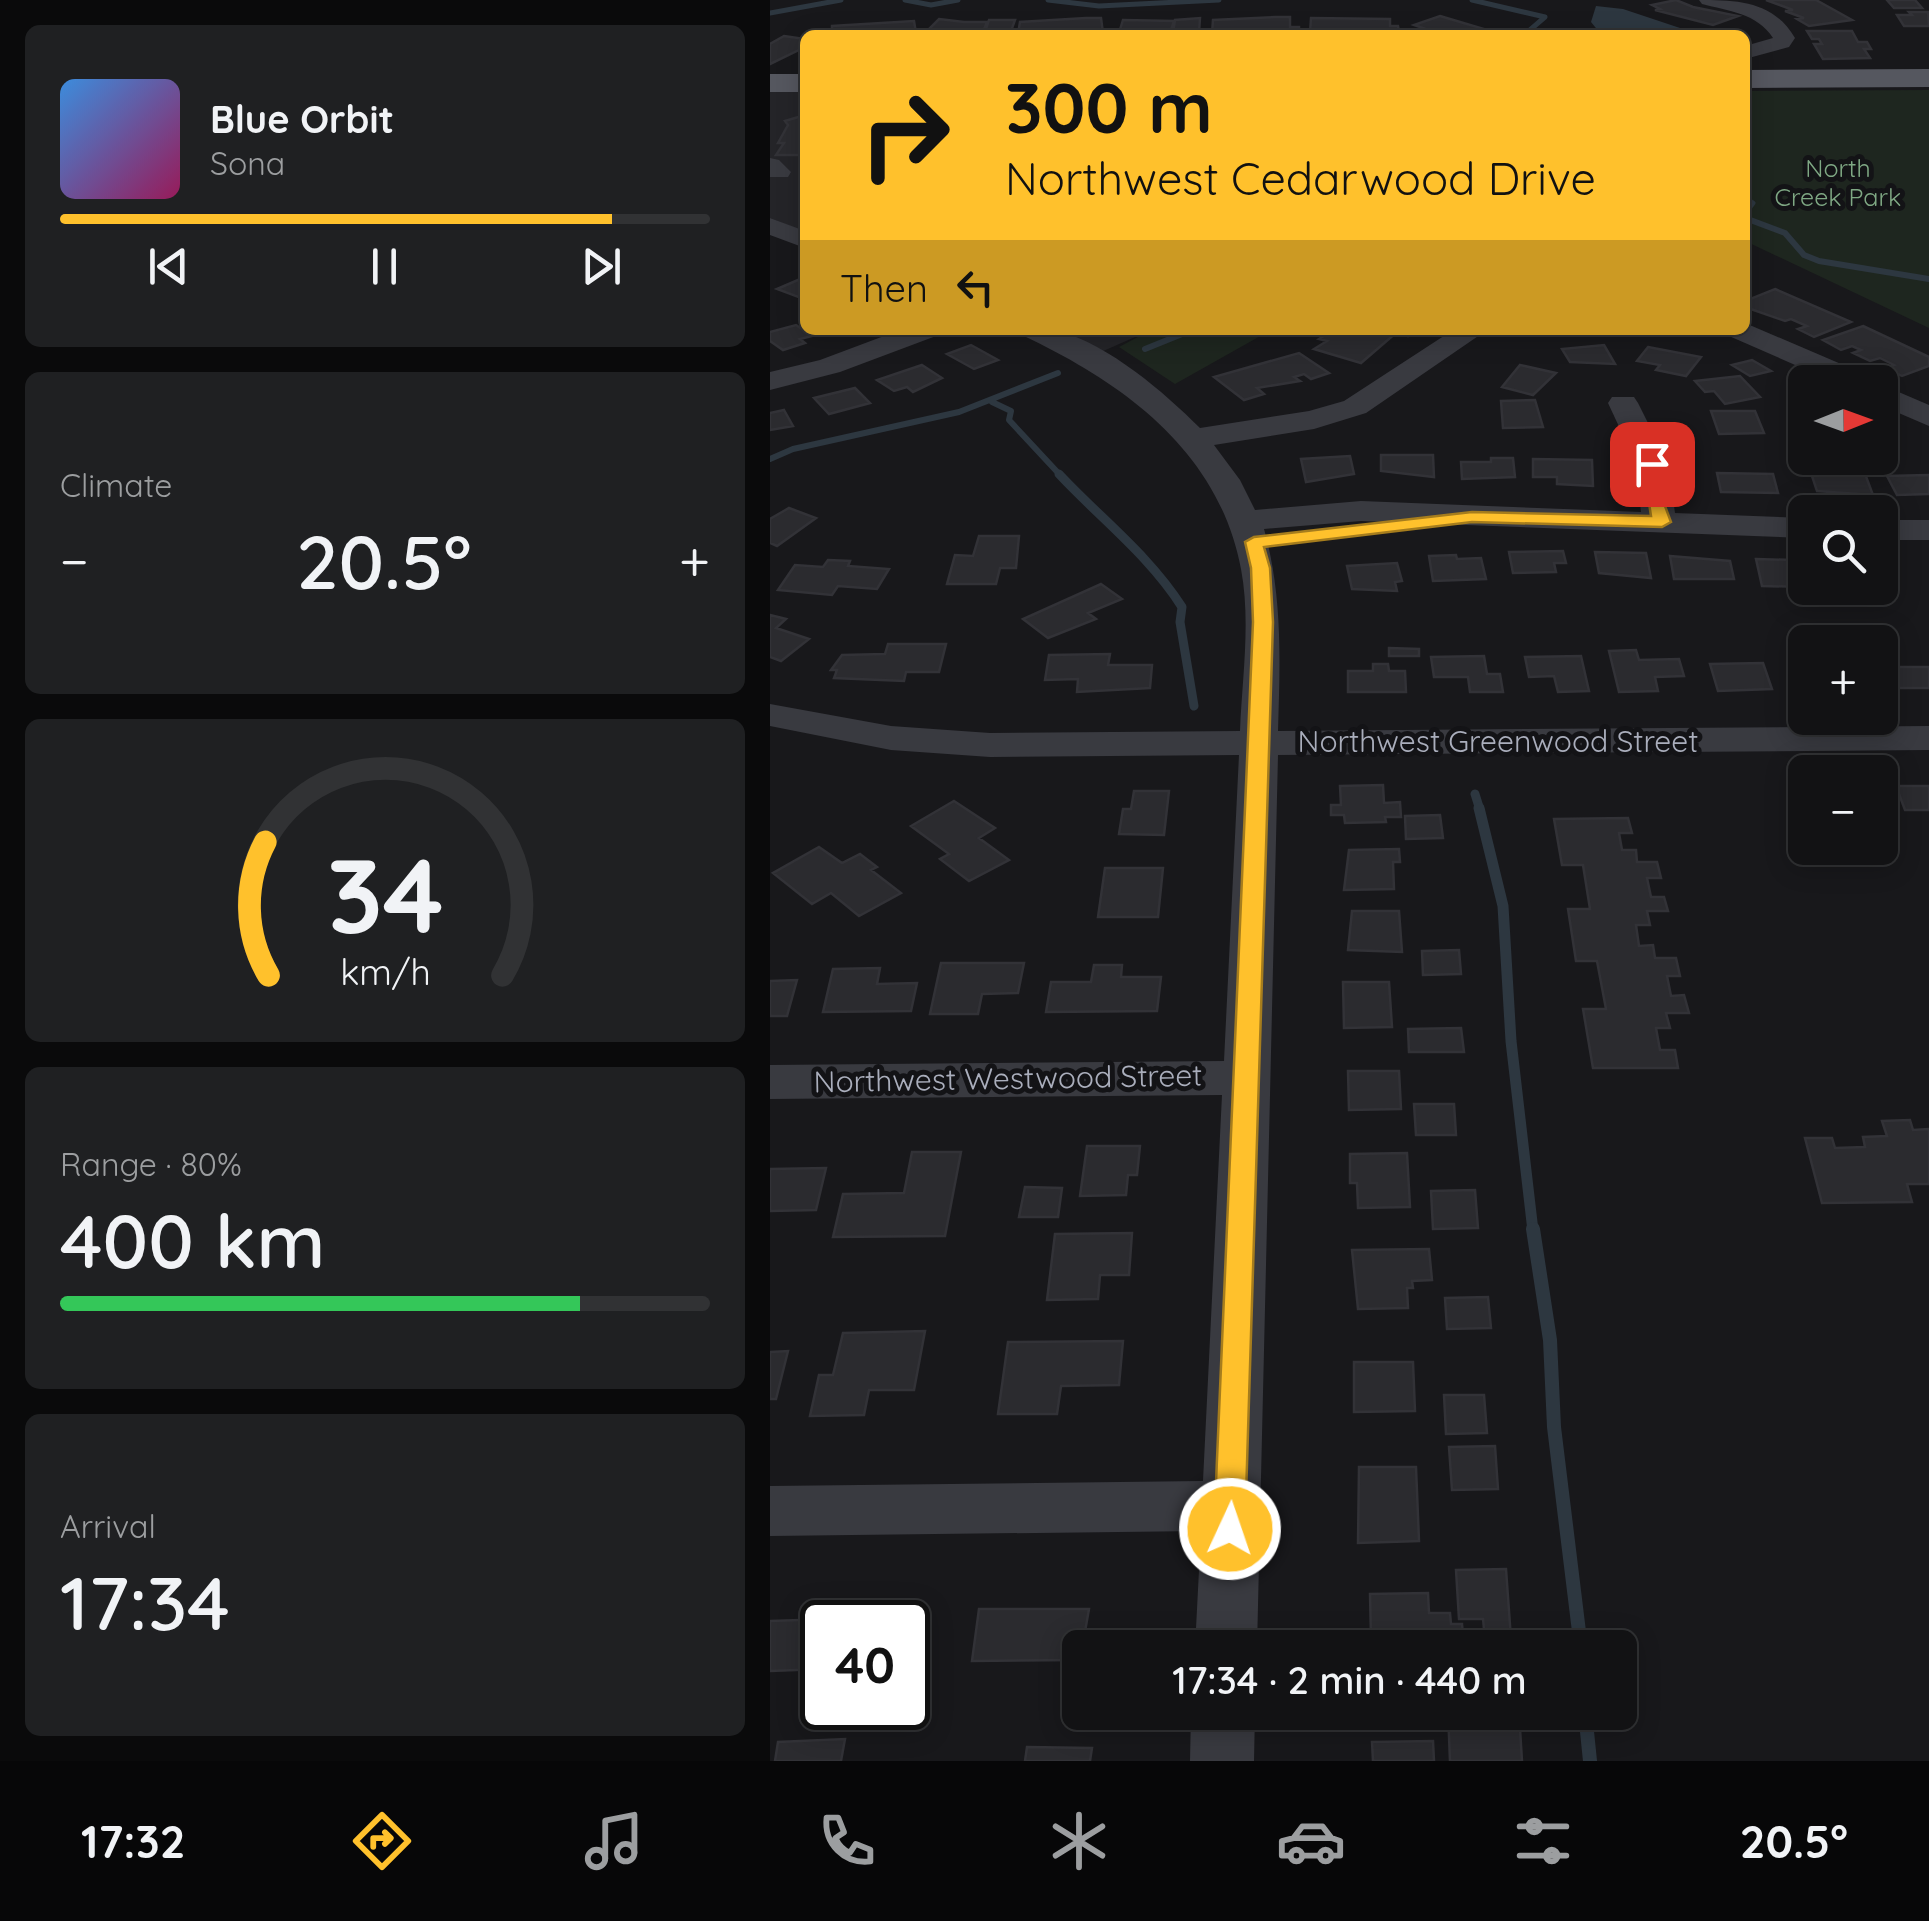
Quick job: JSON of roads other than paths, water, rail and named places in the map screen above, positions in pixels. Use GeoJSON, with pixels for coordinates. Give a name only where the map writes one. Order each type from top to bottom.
{"type":"FeatureCollection","features":[{"type":"Feature","properties":{"kind":"main road"},"geometry":{"type":"LineString","coordinates":[[1750,79],[1929,78]]}},
{"type":"Feature","properties":{"kind":"main road"},"geometry":{"type":"LineString","coordinates":[[770,83],[800,83]]}},
{"type":"Feature","properties":{"kind":"street"},"geometry":{"type":"LineString","coordinates":[[1709,0],[1754,12],[1779,28],[1784,38],[1781,42],[1750,51]]}},
{"type":"Feature","properties":{"kind":"street"},"geometry":{"type":"LineString","coordinates":[[770,226],[800,238]]}},
{"type":"Feature","properties":{"kind":"street"},"geometry":{"type":"LineString","coordinates":[[770,381],[830,366],[913,335]]}},
{"type":"Feature","properties":{"kind":"street"},"geometry":{"type":"LineString","coordinates":[[1043,335],[1127,380],[1193,440],[1220,472],[1250,532],[1263,594],[1227,1630]]}},
{"type":"Feature","properties":{"kind":"street"},"geometry":{"type":"LineString","coordinates":[[1193,440],[1314,420],[1355,407],[1464,335]]}},
{"type":"Feature","properties":{"kind":"street"},"geometry":{"type":"LineString","coordinates":[[1750,335],[1819,365]]}},
{"type":"Feature","properties":{"kind":"street"},"geometry":{"type":"LineString","coordinates":[[1898,401],[1929,416]]}},
{"type":"Feature","properties":{"kind":"street"},"geometry":{"type":"LineString","coordinates":[[1622,403],[1652,464],[1656,506],[1662,522]]}},
{"type":"Feature","properties":{"kind":"street"},"geometry":{"type":"LineString","coordinates":[[1250,532],[1472,517],[1788,527]]}},
{"type":"Feature","properties":{"kind":"street"},"geometry":{"type":"LineString","coordinates":[[1898,530],[1929,530]]}},
{"type":"Feature","properties":{"kind":"street","name":"Northwest Greenwood Street"},"geometry":{"type":"LineString","coordinates":[[770,715],[922,742],[1929,738]]}},
{"type":"Feature","properties":{"kind":"street","name":"Northwest Westwood Street"},"geometry":{"type":"LineString","coordinates":[[770,1082],[1245,1078]]}},
{"type":"Feature","properties":{"kind":"street"},"geometry":{"type":"LineString","coordinates":[[770,1512],[1230,1506]]}},
{"type":"Feature","properties":{"kind":"street"},"geometry":{"type":"LineString","coordinates":[[1222,1761],[1223,1730]]}},
{"type":"Feature","properties":{"kind":"waterway"},"geometry":{"type":"LineString","coordinates":[[770,13],[841,0]]}},
{"type":"Feature","properties":{"kind":"waterway"},"geometry":{"type":"LineString","coordinates":[[905,0],[931,5],[958,0]]}},
{"type":"Feature","properties":{"kind":"waterway"},"geometry":{"type":"LineString","coordinates":[[1048,0],[1099,6],[1219,0]]}},
{"type":"Feature","properties":{"kind":"waterway"},"geometry":{"type":"LineString","coordinates":[[1472,0],[1545,17],[1530,30]]}},
{"type":"Feature","properties":{"kind":"waterway"},"geometry":{"type":"LineString","coordinates":[[1750,201],[1750,207]]}},
{"type":"Feature","properties":{"kind":"waterway"},"geometry":{"type":"LineString","coordinates":[[1750,220],[1785,233],[1804,255],[1819,261],[1929,279]]}},
{"type":"Feature","properties":{"kind":"waterway"},"geometry":{"type":"LineString","coordinates":[[1145,349],[1180,335]]}},
{"type":"Feature","properties":{"kind":"waterway"},"geometry":{"type":"LineString","coordinates":[[770,459],[793,449],[959,412],[1058,373]]}},
{"type":"Feature","properties":{"kind":"waterway"},"geometry":{"type":"LineString","coordinates":[[992,402],[1011,411],[1009,420],[1061,476]]}},
{"type":"Feature","properties":{"kind":"waterway"},"geometry":{"type":"LineString","coordinates":[[1061,476],[1139,554],[1182,607],[1180,622],[1194,706]]}},
{"type":"Feature","properties":{"kind":"waterway"},"geometry":{"type":"LineString","coordinates":[[1475,794],[1480,810]]}},
{"type":"Feature","properties":{"kind":"waterway"},"geometry":{"type":"LineString","coordinates":[[1479,808],[1503,906],[1511,1041],[1533,1231]]}},
{"type":"Feature","properties":{"kind":"waterway"},"geometry":{"type":"LineString","coordinates":[[1533,1229],[1550,1340],[1554,1427],[1579,1630]]}},
{"type":"Feature","properties":{"kind":"waterway"},"geometry":{"type":"LineString","coordinates":[[1587,1730],[1590,1761]]}},
{"type":"Feature","properties":{"kind":"park label","name":"North Creek Park"},"geometry":{"type":"Point","coordinates":[1838,182]}}]}
